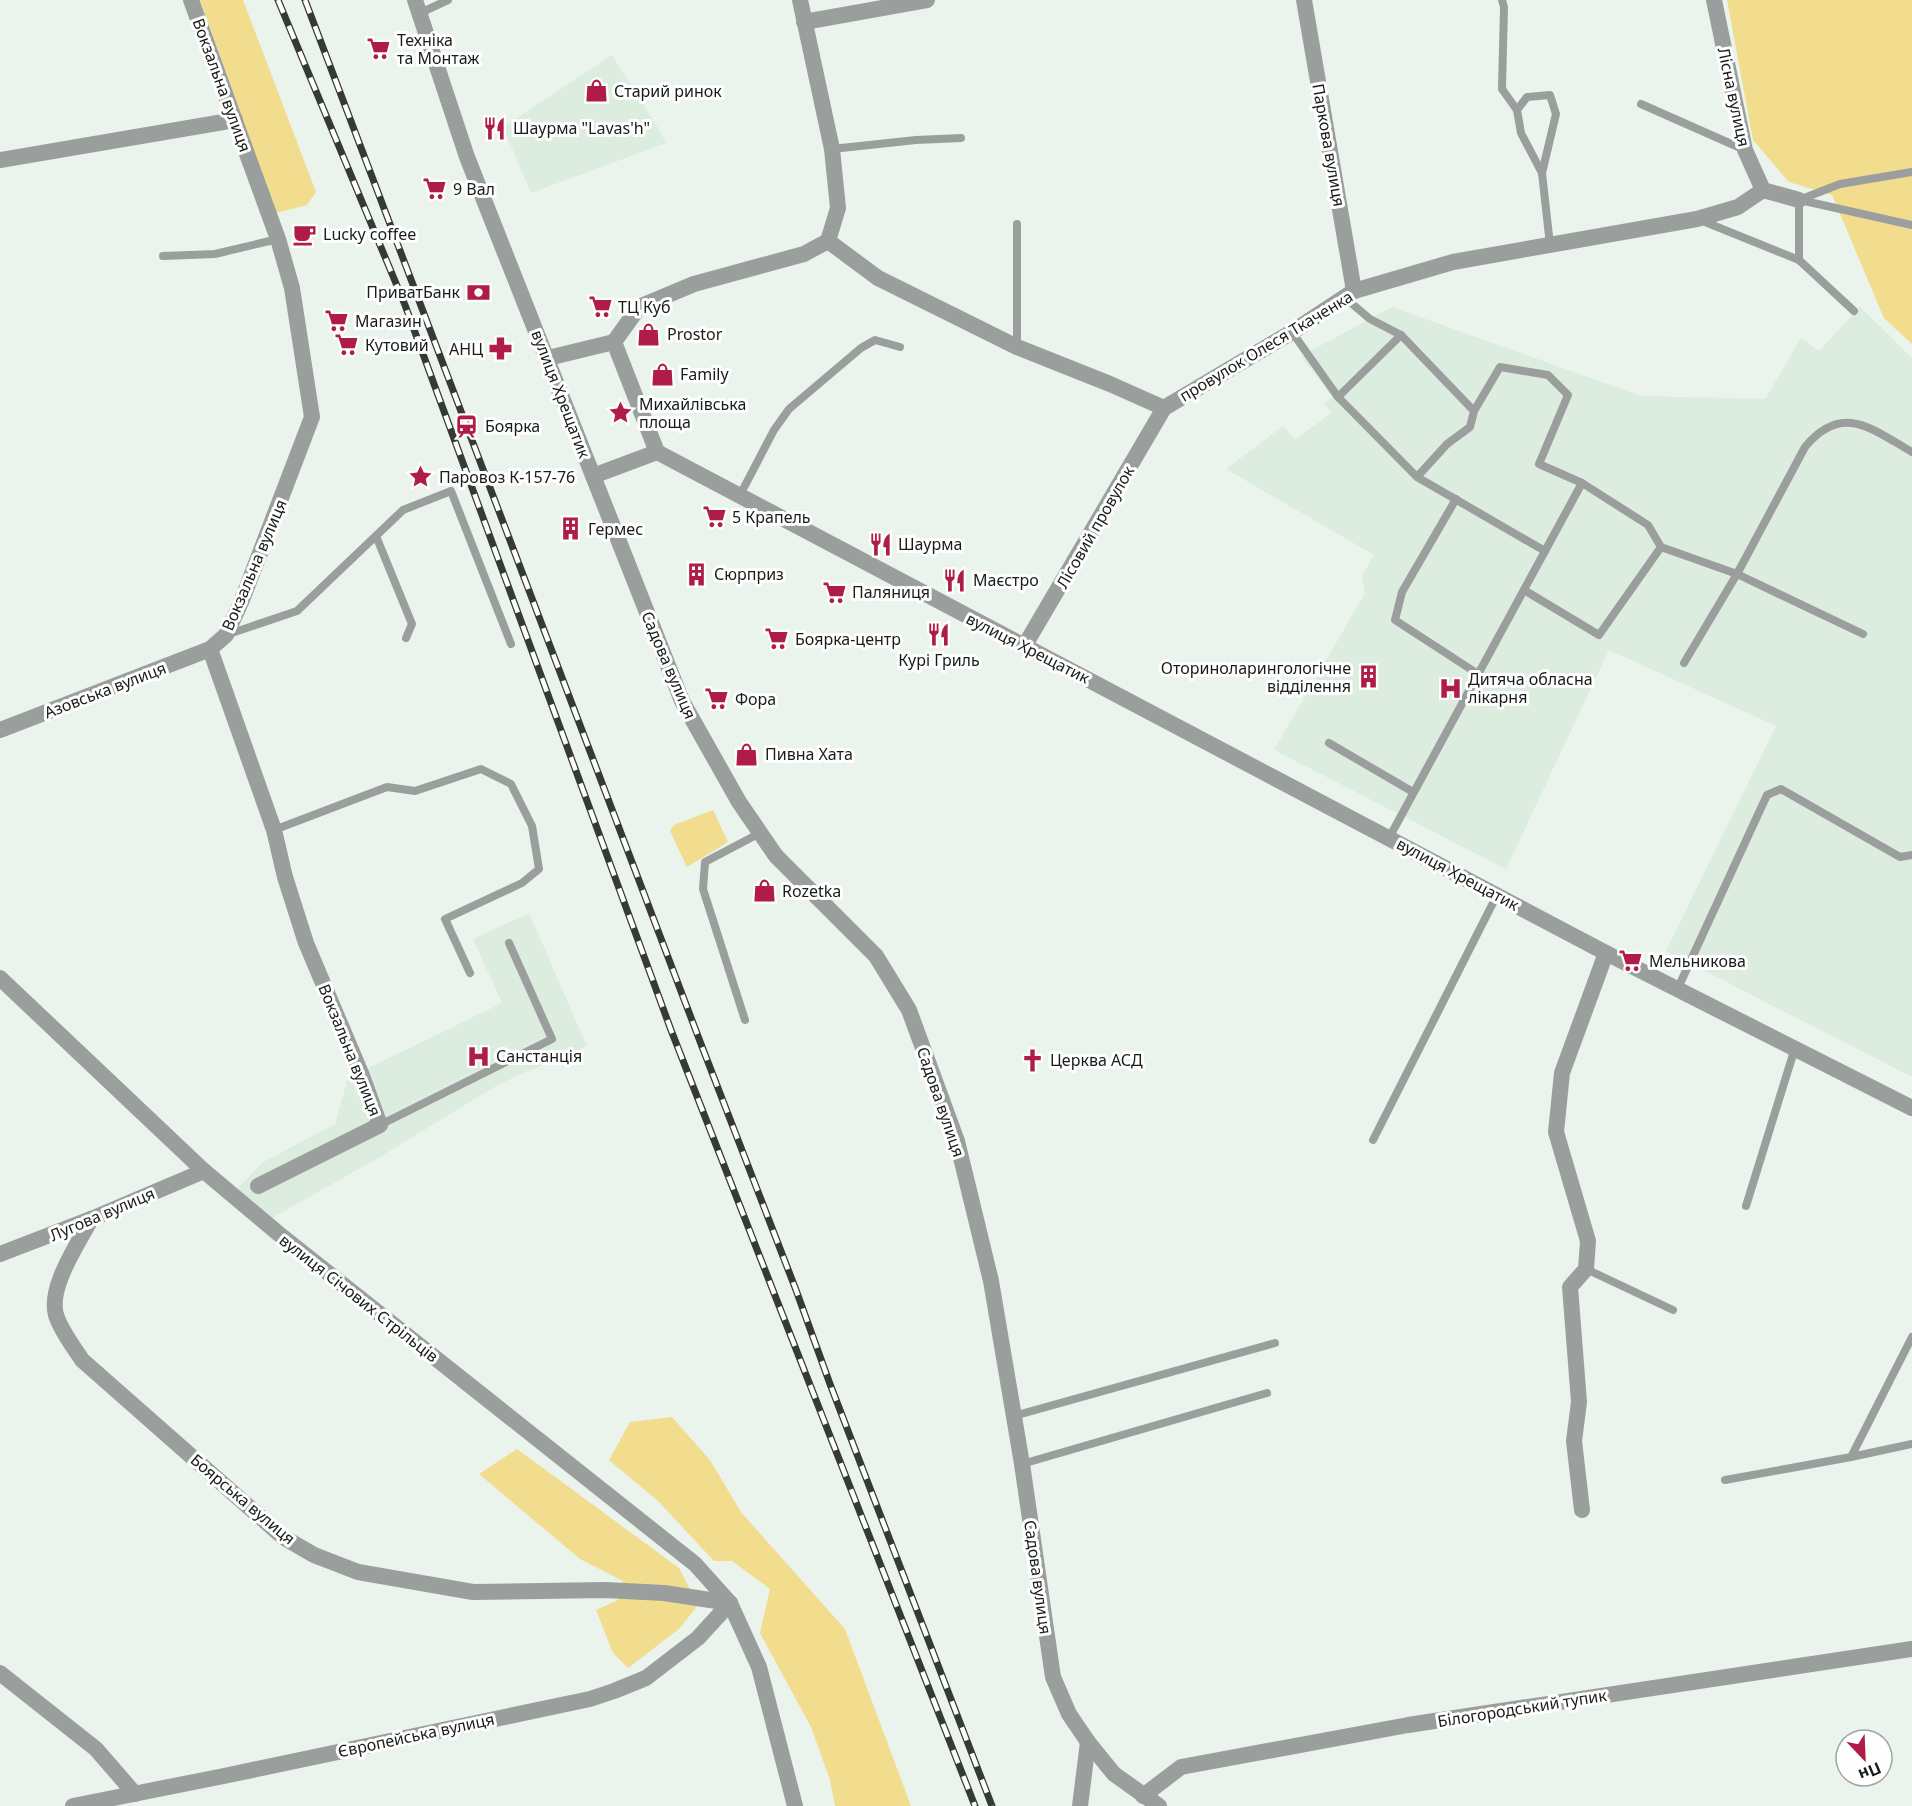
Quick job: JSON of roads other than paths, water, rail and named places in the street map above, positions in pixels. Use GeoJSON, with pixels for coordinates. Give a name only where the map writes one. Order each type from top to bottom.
{"type":"FeatureCollection","features":[{"type":"Feature","properties":{"kind":"street","name":"Вокзальна вулиця"},"geometry":{"type":"LineString","coordinates":[[190,0],[278,239],[292,288],[312,417],[246,590],[226,635],[210,649],[274,830],[285,877],[306,944],[361,1073],[380,1125],[258,1186]]}},
{"type":"Feature","properties":{"kind":"street"},"geometry":{"type":"LineString","coordinates":[[548,358],[614,342],[639,307],[694,284],[804,254],[828,241],[838,208],[832,149],[800,0]]}},
{"type":"Feature","properties":{"kind":"street"},"geometry":{"type":"LineString","coordinates":[[804,22],[900,2],[927,0]]}},
{"type":"Feature","properties":{"kind":"street","name":"Паркова вулиця"},"geometry":{"type":"LineString","coordinates":[[1304,0],[1349,294]]}},
{"type":"Feature","properties":{"kind":"street","name":"Лісна вулиця"},"geometry":{"type":"LineString","coordinates":[[1714,0],[1745,150],[1763,190]]}},
{"type":"Feature","properties":{"kind":"street","name":"вулиця Хрещатик"},"geometry":{"type":"LineString","coordinates":[[418,6],[467,157],[593,476],[657,453],[1606,952],[1912,1108]]}},
{"type":"Feature","properties":{"kind":"street"},"geometry":{"type":"LineString","coordinates":[[0,160],[235,120]]}},
{"type":"Feature","properties":{"kind":"street"},"geometry":{"type":"LineString","coordinates":[[1763,190],[1799,200]]}},
{"type":"Feature","properties":{"kind":"street","name":"провулок Олеся Ткаченка"},"geometry":{"type":"LineString","coordinates":[[828,241],[878,278],[1017,347],[1164,408],[1292,332],[1349,294],[1453,262],[1697,219],[1738,207],[1763,190]]}},
{"type":"Feature","properties":{"kind":"street"},"geometry":{"type":"LineString","coordinates":[[614,342],[657,453]]}},
{"type":"Feature","properties":{"kind":"street","name":"Лісовий провулок"},"geometry":{"type":"LineString","coordinates":[[1026,645],[1164,408]]}},
{"type":"Feature","properties":{"kind":"street","name":"Садова вулиця"},"geometry":{"type":"LineString","coordinates":[[593,476],[682,701],[739,802],[776,856],[876,956],[909,1010],[957,1142],[991,1281],[1022,1464],[1053,1677],[1069,1714],[1114,1774],[1159,1806]]}},
{"type":"Feature","properties":{"kind":"street","name":"Азовська вулиця"},"geometry":{"type":"LineString","coordinates":[[0,730],[210,649]]}},
{"type":"Feature","properties":{"kind":"street"},"geometry":{"type":"LineString","coordinates":[[1582,1510],[1574,1441],[1579,1402],[1570,1287],[1586,1269],[1588,1241],[1556,1132],[1562,1073],[1606,952]]}},
{"type":"Feature","properties":{"kind":"street","name":"вулиця Січових Стрільців"},"geometry":{"type":"LineString","coordinates":[[0,978],[204,1171],[279,1234],[695,1564],[730,1603],[759,1667],[795,1806]]}},
{"type":"Feature","properties":{"kind":"street","name":"Лугова вулиця"},"geometry":{"type":"LineString","coordinates":[[0,1254],[91,1219],[204,1171]]}},
{"type":"Feature","properties":{"kind":"street","name":"Боярська вулиця"},"geometry":{"type":"LineString","coordinates":[[91,1219],[55,1295],[56,1314],[63,1329],[82,1360],[283,1537],[314,1555],[358,1572],[473,1592],[605,1590],[652,1592],[730,1603]]}},
{"type":"Feature","properties":{"kind":"street","name":"Європейська вулиця"},"geometry":{"type":"LineString","coordinates":[[73,1806],[590,1699],[646,1678],[698,1638],[730,1603]]}},
{"type":"Feature","properties":{"kind":"street","name":"Білогородський тупик"},"geometry":{"type":"LineString","coordinates":[[1143,1796],[1181,1767],[1408,1725],[1912,1649]]}},
{"type":"Feature","properties":{"kind":"street"},"geometry":{"type":"LineString","coordinates":[[0,1673],[96,1749],[135,1794]]}},
{"type":"Feature","properties":{"kind":"street"},"geometry":{"type":"LineString","coordinates":[[1080,1806],[1088,1742]]}},
{"type":"Feature","properties":{"kind":"lane"},"geometry":{"type":"LineString","coordinates":[[418,6],[448,0]]}},
{"type":"Feature","properties":{"kind":"lane"},"geometry":{"type":"LineString","coordinates":[[1502,0],[1504,7],[1502,90],[1516,110],[1521,133],[1542,172]]}},
{"type":"Feature","properties":{"kind":"lane"},"geometry":{"type":"LineString","coordinates":[[1516,110],[1527,97],[1550,96],[1556,114],[1542,172],[1550,245]]}},
{"type":"Feature","properties":{"kind":"lane"},"geometry":{"type":"LineString","coordinates":[[1641,104],[1745,150]]}},
{"type":"Feature","properties":{"kind":"lane"},"geometry":{"type":"LineString","coordinates":[[832,149],[960,138]]}},
{"type":"Feature","properties":{"kind":"lane"},"geometry":{"type":"LineString","coordinates":[[1799,200],[1840,184],[1912,172]]}},
{"type":"Feature","properties":{"kind":"lane"},"geometry":{"type":"LineString","coordinates":[[1799,200],[1912,225]]}},
{"type":"Feature","properties":{"kind":"lane"},"geometry":{"type":"LineString","coordinates":[[1799,200],[1799,260]]}},
{"type":"Feature","properties":{"kind":"lane"},"geometry":{"type":"LineString","coordinates":[[1697,219],[1799,260],[1854,311]]}},
{"type":"Feature","properties":{"kind":"lane"},"geometry":{"type":"LineString","coordinates":[[1017,224],[1017,347]]}},
{"type":"Feature","properties":{"kind":"lane"},"geometry":{"type":"LineString","coordinates":[[163,256],[215,254],[278,239]]}},
{"type":"Feature","properties":{"kind":"lane"},"geometry":{"type":"LineString","coordinates":[[1349,294],[1370,319],[1401,335],[1473,411]]}},
{"type":"Feature","properties":{"kind":"lane"},"geometry":{"type":"LineString","coordinates":[[1292,332],[1338,397],[1417,477],[1545,551]]}},
{"type":"Feature","properties":{"kind":"lane"},"geometry":{"type":"LineString","coordinates":[[1338,397],[1401,335]]}},
{"type":"Feature","properties":{"kind":"lane"},"geometry":{"type":"LineString","coordinates":[[739,497],[774,430],[789,409],[861,348],[875,340],[900,347]]}},
{"type":"Feature","properties":{"kind":"lane"},"geometry":{"type":"LineString","coordinates":[[1417,477],[1447,444],[1470,427],[1473,411],[1500,367],[1548,375],[1568,395],[1539,464],[1582,483],[1648,525],[1661,547],[1737,574],[1863,634]]}},
{"type":"Feature","properties":{"kind":"lane"},"geometry":{"type":"LineString","coordinates":[[1684,663],[1737,574],[1804,447],[1815,434],[1829,426],[1845,422],[1861,424],[1912,452]]}},
{"type":"Feature","properties":{"kind":"lane"},"geometry":{"type":"LineString","coordinates":[[1389,838],[1582,483]]}},
{"type":"Feature","properties":{"kind":"lane"},"geometry":{"type":"LineString","coordinates":[[226,635],[297,611],[403,510],[451,491],[511,644]]}},
{"type":"Feature","properties":{"kind":"lane"},"geometry":{"type":"LineString","coordinates":[[1456,499],[1402,592],[1395,620],[1478,674]]}},
{"type":"Feature","properties":{"kind":"lane"},"geometry":{"type":"LineString","coordinates":[[376,536],[412,624],[406,638]]}},
{"type":"Feature","properties":{"kind":"lane"},"geometry":{"type":"LineString","coordinates":[[1524,590],[1599,635],[1661,547]]}},
{"type":"Feature","properties":{"kind":"lane"},"geometry":{"type":"LineString","coordinates":[[1329,743],[1413,792]]}},
{"type":"Feature","properties":{"kind":"lane"},"geometry":{"type":"LineString","coordinates":[[274,830],[387,787],[415,791],[482,769],[510,784],[532,826],[538,869],[522,883],[445,919],[470,974]]}},
{"type":"Feature","properties":{"kind":"lane"},"geometry":{"type":"LineString","coordinates":[[1678,988],[1767,795],[1780,789],[1900,857],[1912,855]]}},
{"type":"Feature","properties":{"kind":"lane"},"geometry":{"type":"LineString","coordinates":[[745,1020],[703,889],[705,862],[760,833]]}},
{"type":"Feature","properties":{"kind":"lane"},"geometry":{"type":"LineString","coordinates":[[1372,1140],[1497,895]]}},
{"type":"Feature","properties":{"kind":"lane"},"geometry":{"type":"LineString","coordinates":[[380,1125],[552,1039],[509,943]]}},
{"type":"Feature","properties":{"kind":"lane"},"geometry":{"type":"LineString","coordinates":[[1746,1206],[1795,1048]]}},
{"type":"Feature","properties":{"kind":"lane"},"geometry":{"type":"LineString","coordinates":[[1586,1269],[1673,1310]]}},
{"type":"Feature","properties":{"kind":"lane"},"geometry":{"type":"LineString","coordinates":[[1851,1457],[1912,1337]]}},
{"type":"Feature","properties":{"kind":"lane"},"geometry":{"type":"LineString","coordinates":[[1014,1416],[1275,1343]]}},
{"type":"Feature","properties":{"kind":"lane"},"geometry":{"type":"LineString","coordinates":[[1022,1464],[1267,1393]]}},
{"type":"Feature","properties":{"kind":"lane"},"geometry":{"type":"LineString","coordinates":[[1725,1480],[1912,1444]]}},
{"type":"Feature","properties":{"kind":"railway"},"geometry":{"type":"LineString","coordinates":[[278,0],[405,305],[671,1030],[975,1806]]}},
{"type":"Feature","properties":{"kind":"railway"},"geometry":{"type":"LineString","coordinates":[[305,0],[992,1806]]}},
{"type":"Feature","properties":{"kind":"place","name":"Техніка та Монтаж"},"geometry":{"type":"Point","coordinates":[379,49]}},
{"type":"Feature","properties":{"kind":"place","name":"Старий ринок"},"geometry":{"type":"Point","coordinates":[596,91]}},
{"type":"Feature","properties":{"kind":"place","name":"Шаурма \"Lavas'h\""},"geometry":{"type":"Point","coordinates":[495,128]}},
{"type":"Feature","properties":{"kind":"place","name":"9 Вал"},"geometry":{"type":"Point","coordinates":[435,189]}},
{"type":"Feature","properties":{"kind":"place","name":"Lucky coffee"},"geometry":{"type":"Point","coordinates":[305,234]}},
{"type":"Feature","properties":{"kind":"place","name":"ПриватБанк"},"geometry":{"type":"Point","coordinates":[478,292]}},
{"type":"Feature","properties":{"kind":"place","name":"ТЦ Куб"},"geometry":{"type":"Point","coordinates":[600,307]}},
{"type":"Feature","properties":{"kind":"place","name":"Магазин"},"geometry":{"type":"Point","coordinates":[337,321]}},
{"type":"Feature","properties":{"kind":"place","name":"Prostor"},"geometry":{"type":"Point","coordinates":[649,334]}},
{"type":"Feature","properties":{"kind":"place","name":"Кутовий"},"geometry":{"type":"Point","coordinates":[347,345]}},
{"type":"Feature","properties":{"kind":"place","name":"АНЦ"},"geometry":{"type":"Point","coordinates":[501,349]}},
{"type":"Feature","properties":{"kind":"place","name":"Family"},"geometry":{"type":"Point","coordinates":[662,374]}},
{"type":"Feature","properties":{"kind":"place","name":"Михайлівська площа"},"geometry":{"type":"Point","coordinates":[621,413]}},
{"type":"Feature","properties":{"kind":"place","name":"Боярка"},"geometry":{"type":"Point","coordinates":[467,426]}},
{"type":"Feature","properties":{"kind":"place","name":"Паровоз К-157-76"},"geometry":{"type":"Point","coordinates":[421,477]}},
{"type":"Feature","properties":{"kind":"place","name":"5 Крапель"},"geometry":{"type":"Point","coordinates":[714,517]}},
{"type":"Feature","properties":{"kind":"place","name":"Гермес"},"geometry":{"type":"Point","coordinates":[570,529]}},
{"type":"Feature","properties":{"kind":"place","name":"Шаурма"},"geometry":{"type":"Point","coordinates":[880,544]}},
{"type":"Feature","properties":{"kind":"place","name":"Сюрприз"},"geometry":{"type":"Point","coordinates":[696,574]}},
{"type":"Feature","properties":{"kind":"place","name":"Маєстро"},"geometry":{"type":"Point","coordinates":[955,580]}},
{"type":"Feature","properties":{"kind":"place","name":"Паляниця"},"geometry":{"type":"Point","coordinates":[834,592]}},
{"type":"Feature","properties":{"kind":"place","name":"Курі Гриль"},"geometry":{"type":"Point","coordinates":[939,635]}},
{"type":"Feature","properties":{"kind":"place","name":"Боярка-центр"},"geometry":{"type":"Point","coordinates":[777,639]}},
{"type":"Feature","properties":{"kind":"place","name":"Оториноларингологічне відділення"},"geometry":{"type":"Point","coordinates":[1369,677]}},
{"type":"Feature","properties":{"kind":"place","name":"Дитяча обласна лікарня"},"geometry":{"type":"Point","coordinates":[1450,688]}},
{"type":"Feature","properties":{"kind":"place","name":"Фора"},"geometry":{"type":"Point","coordinates":[717,699]}},
{"type":"Feature","properties":{"kind":"place","name":"Пивна Хата"},"geometry":{"type":"Point","coordinates":[747,754]}},
{"type":"Feature","properties":{"kind":"place","name":"Rozetka"},"geometry":{"type":"Point","coordinates":[764,891]}},
{"type":"Feature","properties":{"kind":"place","name":"Мельникова"},"geometry":{"type":"Point","coordinates":[1631,961]}},
{"type":"Feature","properties":{"kind":"place","name":"Санстанція"},"geometry":{"type":"Point","coordinates":[478,1056]}},
{"type":"Feature","properties":{"kind":"place","name":"Церква АСД"},"geometry":{"type":"Point","coordinates":[1032,1060]}}]}
